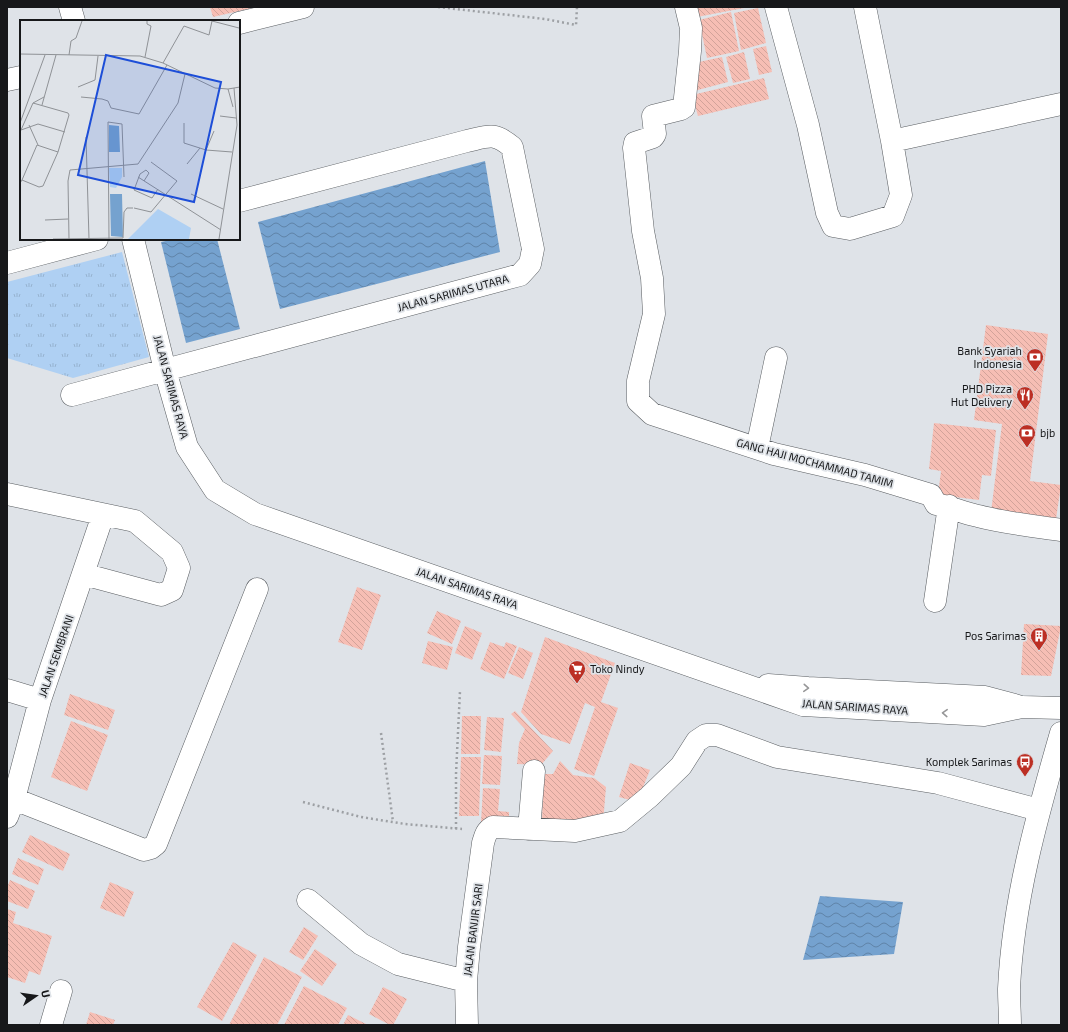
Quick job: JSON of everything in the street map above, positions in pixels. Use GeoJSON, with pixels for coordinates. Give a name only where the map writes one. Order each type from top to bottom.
{"type":"FeatureCollection","features":[{"type":"Feature","properties":{"kind":"main road"},"geometry":{"type":"LineString","coordinates":[[70,7],[74,20]]}},
{"type":"Feature","properties":{"kind":"main road"},"geometry":{"type":"LineString","coordinates":[[240,22],[303,7]]}},
{"type":"Feature","properties":{"kind":"main road","name":"GANG HAJI MOCHAMMAD TAMIM"},"geometry":{"type":"LineString","coordinates":[[686,7],[691,28],[684,107],[652,116],[655,134],[654,137],[635,143],[634,148],[643,231],[652,278],[654,314],[638,381],[638,401],[652,414],[774,454],[864,475],[931,495],[936,504],[949,506],[976,516],[1006,523],[1061,530]]}},
{"type":"Feature","properties":{"kind":"main road"},"geometry":{"type":"LineString","coordinates":[[776,7],[808,125],[828,213],[833,226],[850,229],[893,216],[901,195],[892,141],[865,7]]}},
{"type":"Feature","properties":{"kind":"main road"},"geometry":{"type":"LineString","coordinates":[[7,80],[20,77]]}},
{"type":"Feature","properties":{"kind":"main road"},"geometry":{"type":"LineString","coordinates":[[892,141],[1061,104]]}},
{"type":"Feature","properties":{"kind":"main road","name":"JALAN SARIMAS UTARA"},"geometry":{"type":"LineString","coordinates":[[72,395],[520,275],[530,264],[533,249],[512,147],[502,139],[492,136],[468,140],[240,201]]}},
{"type":"Feature","properties":{"kind":"main road"},"geometry":{"type":"LineString","coordinates":[[7,263],[93,240]]}},
{"type":"Feature","properties":{"kind":"main road","name":"JALAN SARIMAS RAYA"},"geometry":{"type":"LineString","coordinates":[[133,240],[165,370],[187,447],[215,490],[255,514],[803,705],[984,715],[1022,707]]}},
{"type":"Feature","properties":{"kind":"main road"},"geometry":{"type":"LineString","coordinates":[[756,448],[776,358]]}},
{"type":"Feature","properties":{"kind":"main road"},"geometry":{"type":"LineString","coordinates":[[7,494],[135,521],[172,552],[179,568],[172,590],[160,595],[83,574]]}},
{"type":"Feature","properties":{"kind":"main road"},"geometry":{"type":"LineString","coordinates":[[934,602],[949,506]]}},
{"type":"Feature","properties":{"kind":"main road","name":"JALAN SEMBRANI"},"geometry":{"type":"LineString","coordinates":[[9,803],[40,700],[104,515]]}},
{"type":"Feature","properties":{"kind":"main road"},"geometry":{"type":"LineString","coordinates":[[9,803],[144,850],[151,848],[156,844],[257,589]]}},
{"type":"Feature","properties":{"kind":"main road"},"geometry":{"type":"LineString","coordinates":[[739,682],[808,688],[985,697],[1022,707],[1061,708]]}},
{"type":"Feature","properties":{"kind":"main road"},"geometry":{"type":"LineString","coordinates":[[7,690],[40,700]]}},
{"type":"Feature","properties":{"kind":"main road"},"geometry":{"type":"LineString","coordinates":[[1010,1025],[1009,989],[1015,924],[1039,810],[1061,733]]}},
{"type":"Feature","properties":{"kind":"main road"},"geometry":{"type":"LineString","coordinates":[[486,833],[492,827],[575,830],[620,821],[649,797],[681,766],[697,741],[706,735],[718,735],[777,757],[938,783],[1039,810]]}},
{"type":"Feature","properties":{"kind":"main road"},"geometry":{"type":"LineString","coordinates":[[529,829],[534,770]]}},
{"type":"Feature","properties":{"kind":"main road","name":"JALAN BANJIR SARI"},"geometry":{"type":"LineString","coordinates":[[467,1025],[466,981],[470,939],[486,833]]}},
{"type":"Feature","properties":{"kind":"main road"},"geometry":{"type":"LineString","coordinates":[[308,900],[361,944],[398,964],[466,981]]}},
{"type":"Feature","properties":{"kind":"main road"},"geometry":{"type":"LineString","coordinates":[[51,1025],[61,991]]}},
{"type":"Feature","properties":{"kind":"path"},"geometry":{"type":"LineString","coordinates":[[438,7],[576,24],[577,7]]}},
{"type":"Feature","properties":{"kind":"path"},"geometry":{"type":"LineString","coordinates":[[456,829],[456,774],[460,691]]}},
{"type":"Feature","properties":{"kind":"path"},"geometry":{"type":"LineString","coordinates":[[381,733],[392,822]]}},
{"type":"Feature","properties":{"kind":"path"},"geometry":{"type":"LineString","coordinates":[[303,802],[361,818],[486,833]]}},
{"type":"Feature","properties":{"kind":"green space"},"geometry":{"type":"Polygon","coordinates":[[[122,252],[149,357],[73,378],[7,358],[7,282],[122,252]]]}},
{"type":"Feature","properties":{"kind":"water"},"geometry":{"type":"Polygon","coordinates":[[[485,161],[500,252],[280,309],[258,222],[485,161]]]}},
{"type":"Feature","properties":{"kind":"water"},"geometry":{"type":"Polygon","coordinates":[[[170,240],[217,240],[240,329],[186,343],[161,242],[170,240]]]}},
{"type":"Feature","properties":{"kind":"water"},"geometry":{"type":"Polygon","coordinates":[[[820,896],[903,902],[894,954],[803,960],[820,896]]]}},
{"type":"Feature","properties":{"kind":"building"},"geometry":{"type":"Polygon","coordinates":[[[210,7],[251,7],[252,8],[213,17],[210,7]]]}},
{"type":"Feature","properties":{"kind":"building"},"geometry":{"type":"Polygon","coordinates":[[[695,7],[744,7],[744,8],[697,17],[695,7]]]}},
{"type":"Feature","properties":{"kind":"building"},"geometry":{"type":"Polygon","coordinates":[[[758,8],[766,43],[741,50],[734,13],[758,8]]]}},
{"type":"Feature","properties":{"kind":"building"},"geometry":{"type":"Polygon","coordinates":[[[731,12],[739,51],[707,58],[699,20],[731,12]]]}},
{"type":"Feature","properties":{"kind":"building"},"geometry":{"type":"Polygon","coordinates":[[[766,46],[772,72],[759,75],[753,49],[766,46]]]}},
{"type":"Feature","properties":{"kind":"building"},"geometry":{"type":"Polygon","coordinates":[[[744,52],[750,79],[733,83],[726,57],[744,52]]]}},
{"type":"Feature","properties":{"kind":"building"},"geometry":{"type":"Polygon","coordinates":[[[722,57],[728,82],[694,91],[699,62],[722,57]]]}},
{"type":"Feature","properties":{"kind":"building"},"geometry":{"type":"Polygon","coordinates":[[[764,78],[769,99],[698,116],[692,95],[764,78]]]}},
{"type":"Feature","properties":{"kind":"building"},"geometry":{"type":"Polygon","coordinates":[[[986,325],[1048,334],[1030,481],[1061,485],[1056,519],[991,512],[1002,424],[974,420],[986,325]]]}},
{"type":"Feature","properties":{"kind":"building"},"geometry":{"type":"Polygon","coordinates":[[[934,423],[996,430],[991,476],[982,475],[979,500],[938,495],[941,471],[929,469],[934,423]]]}},
{"type":"Feature","properties":{"kind":"building"},"geometry":{"type":"Polygon","coordinates":[[[357,587],[381,595],[362,650],[338,642],[357,587]]]}},
{"type":"Feature","properties":{"kind":"building"},"geometry":{"type":"Polygon","coordinates":[[[437,611],[461,621],[452,644],[427,633],[437,611]]]}},
{"type":"Feature","properties":{"kind":"building","name":"Pos Sarimas"},"geometry":{"type":"Polygon","coordinates":[[[1024,624],[1061,626],[1051,676],[1021,675],[1024,624]]]}},
{"type":"Feature","properties":{"kind":"building"},"geometry":{"type":"Polygon","coordinates":[[[465,626],[482,633],[472,660],[455,653],[465,626]]]}},
{"type":"Feature","properties":{"kind":"building"},"geometry":{"type":"Polygon","coordinates":[[[545,637],[615,663],[601,702],[618,708],[594,776],[574,769],[595,707],[585,703],[570,744],[541,734],[521,712],[545,637]]]}},
{"type":"Feature","properties":{"kind":"building"},"geometry":{"type":"Polygon","coordinates":[[[428,641],[453,647],[447,670],[422,663],[428,641]]]}},
{"type":"Feature","properties":{"kind":"building"},"geometry":{"type":"Polygon","coordinates":[[[490,642],[504,647],[506,642],[517,646],[504,679],[480,669],[490,642]]]}},
{"type":"Feature","properties":{"kind":"building"},"geometry":{"type":"Polygon","coordinates":[[[519,647],[533,653],[523,679],[508,673],[519,647]]]}},
{"type":"Feature","properties":{"kind":"building"},"geometry":{"type":"Polygon","coordinates":[[[70,694],[115,710],[108,730],[64,715],[70,694]]]}},
{"type":"Feature","properties":{"kind":"building"},"geometry":{"type":"Polygon","coordinates":[[[515,711],[553,751],[541,765],[517,764],[519,743],[525,729],[511,714],[515,711]]]}},
{"type":"Feature","properties":{"kind":"building"},"geometry":{"type":"Polygon","coordinates":[[[462,716],[481,716],[480,754],[461,754],[462,716]]]}},
{"type":"Feature","properties":{"kind":"building"},"geometry":{"type":"Polygon","coordinates":[[[487,717],[504,718],[501,752],[484,750],[487,717]]]}},
{"type":"Feature","properties":{"kind":"building"},"geometry":{"type":"Polygon","coordinates":[[[71,721],[108,735],[87,791],[51,777],[71,721]]]}},
{"type":"Feature","properties":{"kind":"building"},"geometry":{"type":"Polygon","coordinates":[[[484,755],[502,756],[500,785],[482,784],[484,755]]]}},
{"type":"Feature","properties":{"kind":"building"},"geometry":{"type":"Polygon","coordinates":[[[461,757],[481,757],[479,816],[459,816],[461,757]]]}},
{"type":"Feature","properties":{"kind":"building"},"geometry":{"type":"Polygon","coordinates":[[[560,761],[573,775],[594,778],[606,787],[603,823],[542,826],[543,774],[553,774],[560,761]]]}},
{"type":"Feature","properties":{"kind":"building"},"geometry":{"type":"Polygon","coordinates":[[[630,763],[650,770],[637,802],[619,797],[630,763]]]}},
{"type":"Feature","properties":{"kind":"building"},"geometry":{"type":"Polygon","coordinates":[[[483,788],[500,789],[498,811],[509,812],[509,824],[481,822],[483,788]]]}},
{"type":"Feature","properties":{"kind":"building"},"geometry":{"type":"Polygon","coordinates":[[[30,835],[70,854],[63,871],[22,852],[30,835]]]}},
{"type":"Feature","properties":{"kind":"building"},"geometry":{"type":"Polygon","coordinates":[[[18,858],[44,869],[38,885],[12,874],[18,858]]]}},
{"type":"Feature","properties":{"kind":"building"},"geometry":{"type":"Polygon","coordinates":[[[10,880],[35,891],[28,909],[7,901],[7,888],[10,880]]]}},
{"type":"Feature","properties":{"kind":"building"},"geometry":{"type":"Polygon","coordinates":[[[110,882],[134,892],[124,917],[100,908],[110,882]]]}},
{"type":"Feature","properties":{"kind":"building"},"geometry":{"type":"Polygon","coordinates":[[[7,909],[16,912],[13,923],[52,936],[40,975],[29,971],[25,983],[7,977],[7,909]]]}},
{"type":"Feature","properties":{"kind":"building"},"geometry":{"type":"Polygon","coordinates":[[[304,927],[318,936],[303,960],[289,952],[304,927]]]}},
{"type":"Feature","properties":{"kind":"building"},"geometry":{"type":"Polygon","coordinates":[[[233,942],[257,955],[222,1021],[197,1007],[233,942]]]}},
{"type":"Feature","properties":{"kind":"building"},"geometry":{"type":"Polygon","coordinates":[[[315,949],[337,964],[322,986],[300,971],[315,949]]]}},
{"type":"Feature","properties":{"kind":"building"},"geometry":{"type":"Polygon","coordinates":[[[264,957],[302,977],[277,1025],[229,1025],[264,957]]]}},
{"type":"Feature","properties":{"kind":"building"},"geometry":{"type":"Polygon","coordinates":[[[304,986],[347,1008],[338,1025],[284,1025],[304,986]]]}},
{"type":"Feature","properties":{"kind":"building"},"geometry":{"type":"Polygon","coordinates":[[[383,987],[407,999],[393,1025],[390,1025],[369,1014],[383,987]]]}},
{"type":"Feature","properties":{"kind":"building"},"geometry":{"type":"Polygon","coordinates":[[[90,1012],[115,1020],[113,1025],[86,1025],[90,1012]]]}},
{"type":"Feature","properties":{"kind":"building"},"geometry":{"type":"Polygon","coordinates":[[[348,1015],[368,1025],[343,1025],[348,1015]]]}},
{"type":"Feature","properties":{"kind":"place","name":"Bank Syariah Indonesia"},"geometry":{"type":"Point","coordinates":[1035,372]}},
{"type":"Feature","properties":{"kind":"place","name":"PHD Pizza Hut Delivery"},"geometry":{"type":"Point","coordinates":[1025,410]}},
{"type":"Feature","properties":{"kind":"place","name":"bjb"},"geometry":{"type":"Point","coordinates":[1027,448]}},
{"type":"Feature","properties":{"kind":"place","name":"Pos Sarimas"},"geometry":{"type":"Point","coordinates":[1039,651]}},
{"type":"Feature","properties":{"kind":"place","name":"Toko Nindy"},"geometry":{"type":"Point","coordinates":[577,684]}},
{"type":"Feature","properties":{"kind":"place","name":"Komplek Sarimas"},"geometry":{"type":"Point","coordinates":[1025,777]}}]}
